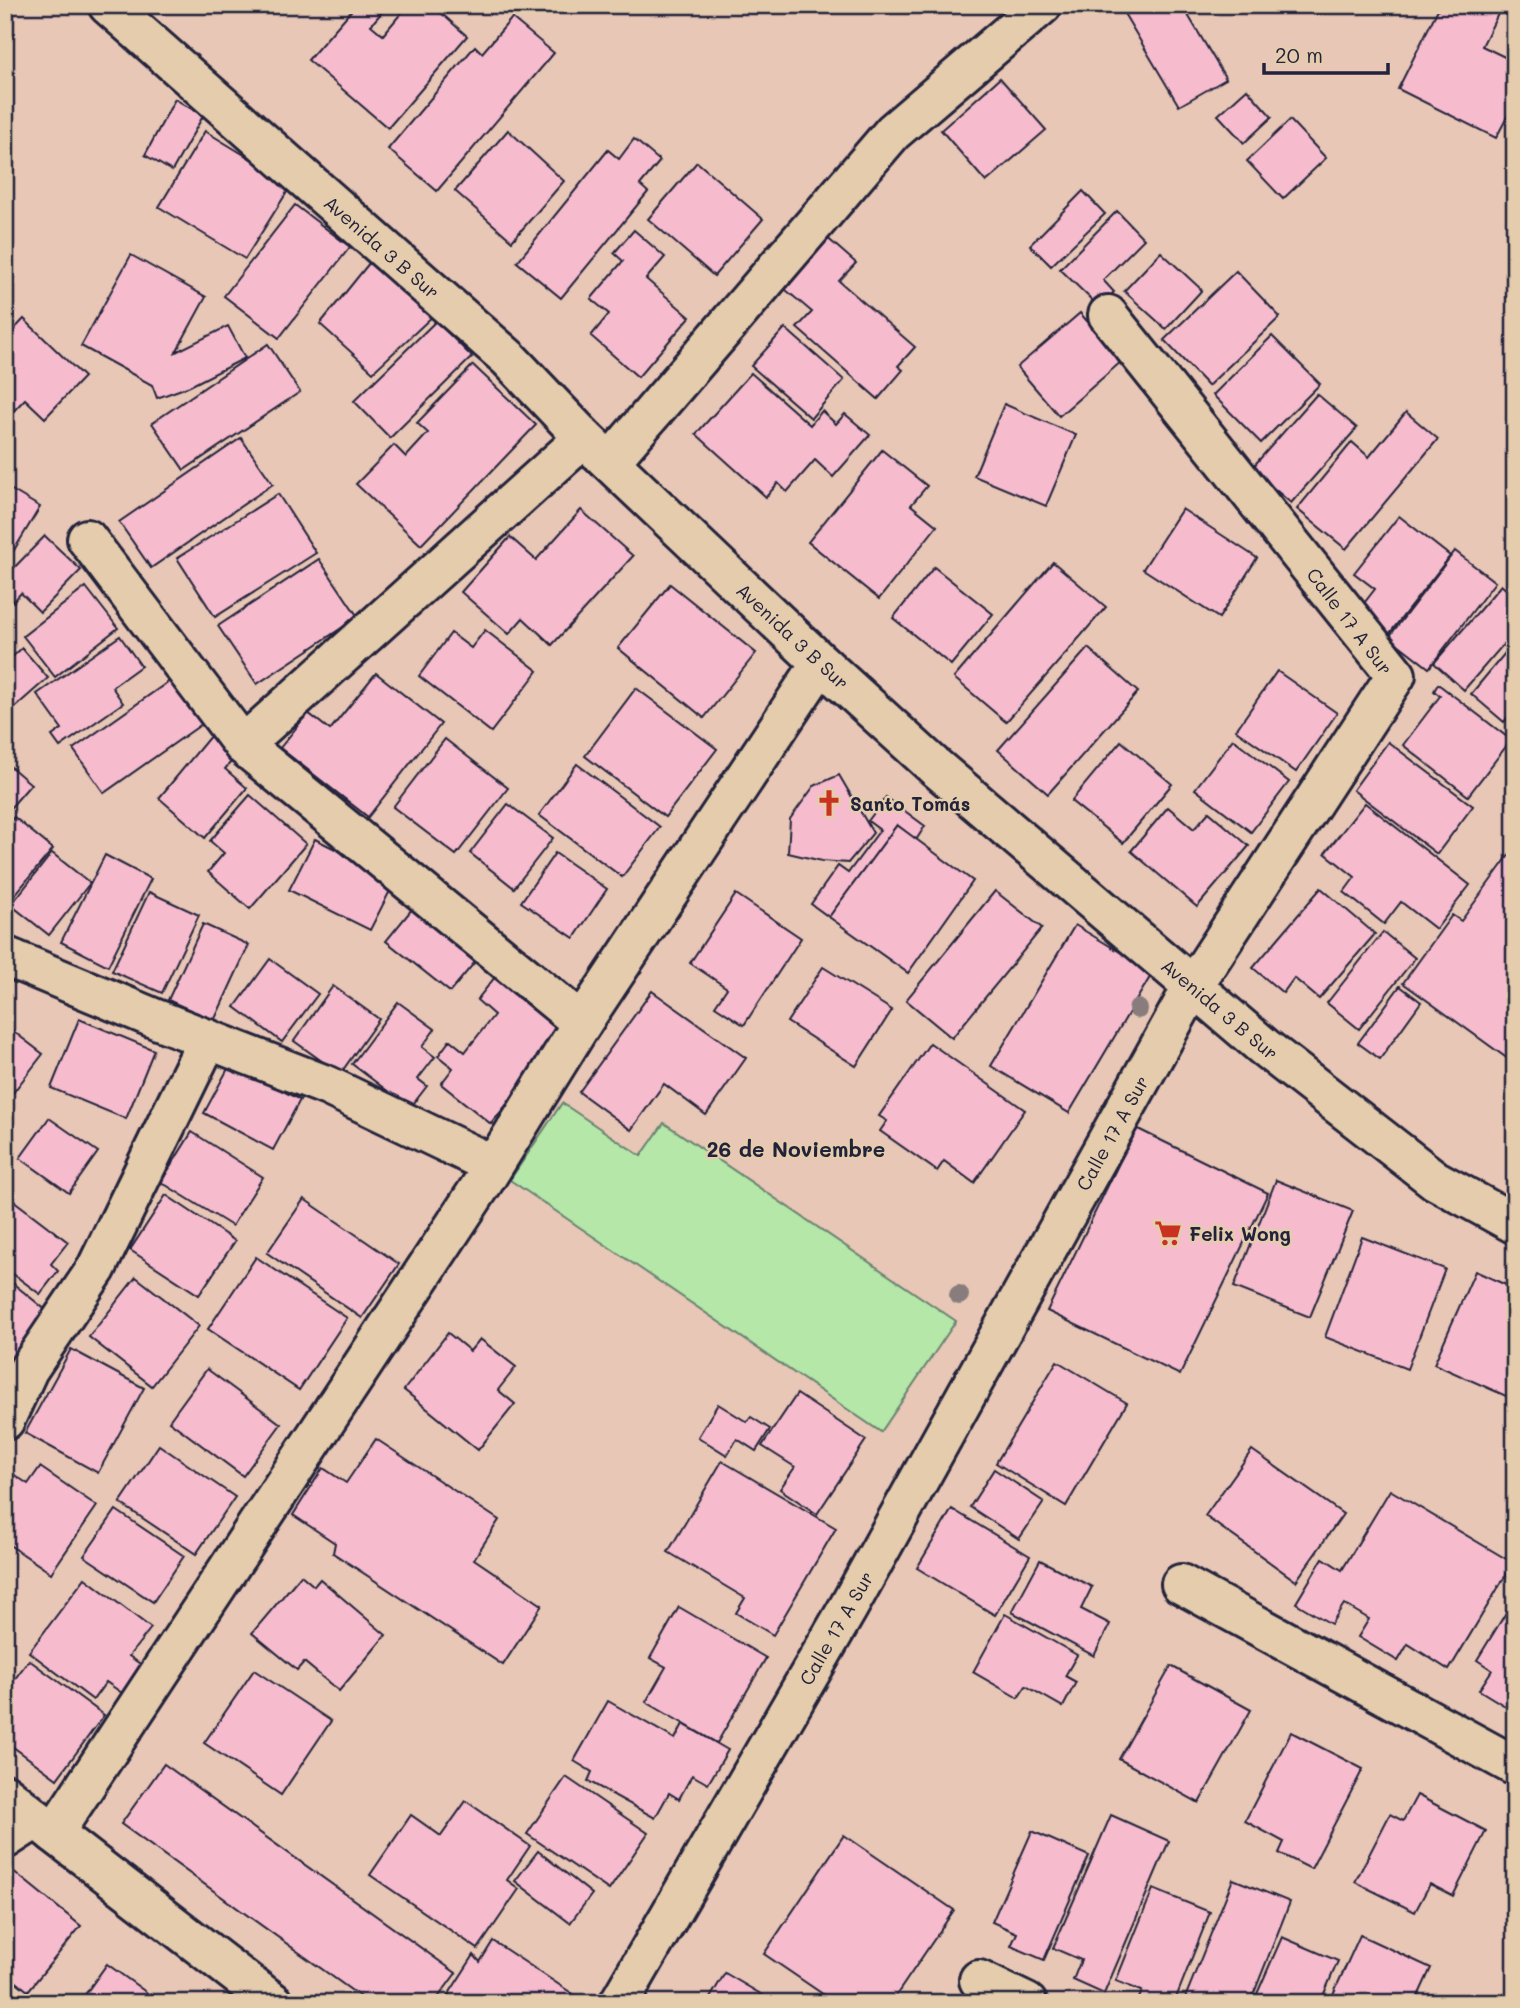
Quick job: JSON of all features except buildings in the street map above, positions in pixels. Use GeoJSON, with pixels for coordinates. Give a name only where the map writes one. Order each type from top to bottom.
{"type":"FeatureCollection","features":[{"type":"Feature","properties":{"kind":"street","name":"Avenida 3 B Sur"},"geometry":{"type":"LineString","coordinates":[[108,5],[508,358],[597,450],[821,663],[933,765],[1264,1047],[1436,1180],[1515,1224]]}},
{"type":"Feature","properties":{"kind":"street"},"geometry":{"type":"LineString","coordinates":[[243,745],[597,450],[893,132],[1042,5]]}},
{"type":"Feature","properties":{"kind":"street","name":"Calle 17 A Sur"},"geometry":{"type":"LineString","coordinates":[[618,2003],[848,1608],[1193,986],[1396,675],[1108,315]]}},
{"type":"Feature","properties":{"kind":"street"},"geometry":{"type":"LineString","coordinates":[[87,539],[243,745],[582,1023]]}},
{"type":"Feature","properties":{"kind":"street"},"geometry":{"type":"LineString","coordinates":[[5,1839],[45,1826],[493,1164],[582,1023],[821,663]]}},
{"type":"Feature","properties":{"kind":"street"},"geometry":{"type":"LineString","coordinates":[[5,956],[328,1086],[493,1164]]}},
{"type":"Feature","properties":{"kind":"street"},"geometry":{"type":"LineString","coordinates":[[5,1420],[28,1370],[96,1269],[208,1039]]}},
{"type":"Feature","properties":{"kind":"street"},"geometry":{"type":"LineString","coordinates":[[1181,1584],[1515,1766]]}},
{"type":"Feature","properties":{"kind":"street"},"geometry":{"type":"LineString","coordinates":[[5,1794],[274,2003]]}},
{"type":"Feature","properties":{"kind":"street"},"geometry":{"type":"LineString","coordinates":[[979,1980],[1027,2003]]}},
{"type":"Feature","properties":{"kind":"green space"},"geometry":{"type":"Polygon","coordinates":[[[562,1103],[641,1156],[664,1123],[956,1321],[881,1432],[510,1180],[562,1103]]]}},
{"type":"Feature","properties":{"kind":"place","name":"Santo Tomás"},"geometry":{"type":"Point","coordinates":[829,803]}},
{"type":"Feature","properties":{"kind":"place","name":"Felix Wong"},"geometry":{"type":"Point","coordinates":[1168,1233]}},
{"type":"Feature","properties":{"kind":"district","name":"26 de Noviembre"},"geometry":{"type":"Point","coordinates":[796,1148]}}]}
